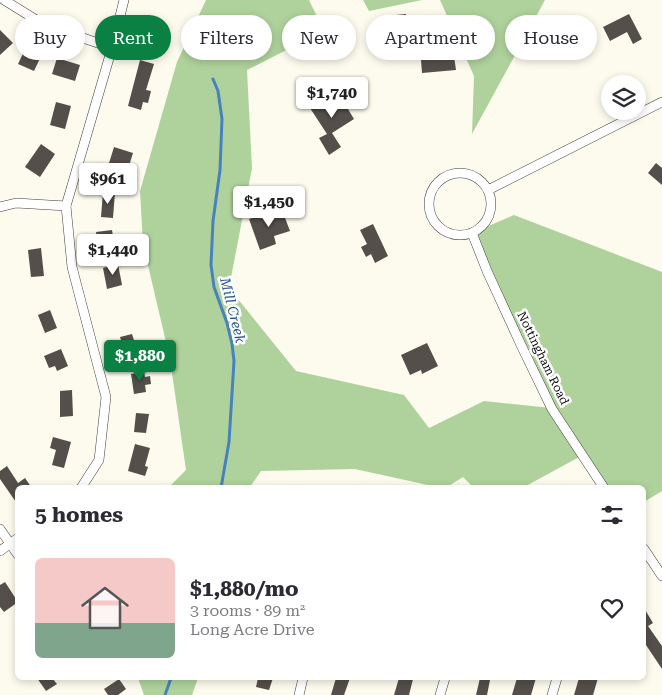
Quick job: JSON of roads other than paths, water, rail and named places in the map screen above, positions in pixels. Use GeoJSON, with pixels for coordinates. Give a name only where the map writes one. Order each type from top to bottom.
{"type":"FeatureCollection","features":[{"type":"Feature","properties":{"kind":"street"},"geometry":{"type":"LineString","coordinates":[[4,0],[43,24],[95,42]]}},
{"type":"Feature","properties":{"kind":"street"},"geometry":{"type":"LineString","coordinates":[[120,15],[124,0]]}},
{"type":"Feature","properties":{"kind":"street"},"geometry":{"type":"LineString","coordinates":[[82,485],[99,460],[106,397],[72,267],[66,206],[109,60]]}},
{"type":"Feature","properties":{"kind":"street"},"geometry":{"type":"LineString","coordinates":[[488,190],[662,102]]}},
{"type":"Feature","properties":{"kind":"street"},"geometry":{"type":"LineString","coordinates":[[453,174],[468,174],[479,179],[488,190],[491,205],[484,224],[472,233],[454,235],[438,227],[430,213],[430,195],[438,182],[453,174]]}},
{"type":"Feature","properties":{"kind":"street"},"geometry":{"type":"LineString","coordinates":[[0,207],[16,203],[66,206]]}},
{"type":"Feature","properties":{"kind":"street","name":"Nottingham Road"},"geometry":{"type":"LineString","coordinates":[[472,233],[487,271],[552,408],[602,485]]}},
{"type":"Feature","properties":{"kind":"street"},"geometry":{"type":"LineString","coordinates":[[0,529],[14,541],[0,551]]}},
{"type":"Feature","properties":{"kind":"street"},"geometry":{"type":"LineString","coordinates":[[646,551],[661,573]]}},
{"type":"Feature","properties":{"kind":"street"},"geometry":{"type":"LineString","coordinates":[[298,695],[302,680]]}},
{"type":"Feature","properties":{"kind":"street"},"geometry":{"type":"LineString","coordinates":[[440,695],[444,680]]}},
{"type":"Feature","properties":{"kind":"street"},"geometry":{"type":"LineString","coordinates":[[552,695],[556,680]]}},
{"type":"Feature","properties":{"kind":"waterway","name":"Mill Creek"},"geometry":{"type":"LineString","coordinates":[[213,79],[218,91],[222,119],[220,170],[213,221],[211,265],[214,287],[227,323],[234,361],[229,442],[222,485]]}},
{"type":"Feature","properties":{"kind":"waterway","name":"Mill Creek"},"geometry":{"type":"LineString","coordinates":[[165,695],[170,680]]}}]}
